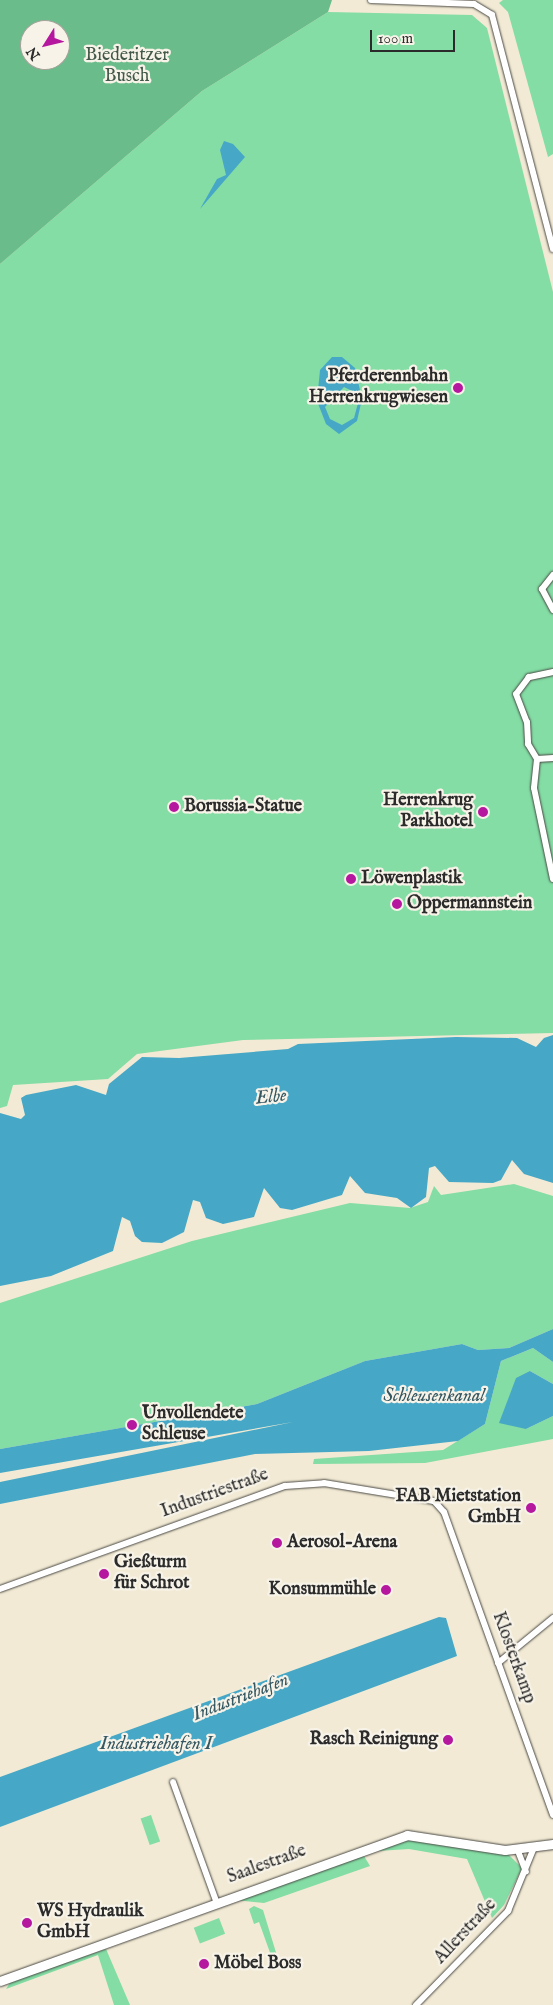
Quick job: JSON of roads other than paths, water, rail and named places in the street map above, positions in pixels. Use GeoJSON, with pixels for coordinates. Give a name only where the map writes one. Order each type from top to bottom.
{"type":"FeatureCollection","features":[{"type":"Feature","properties":{"kind":"main road","name":"Saalestraße"},"geometry":{"type":"LineString","coordinates":[[0,1981],[216,1901],[407,1834],[518,1851],[534,1850],[553,1844]]}},
{"type":"Feature","properties":{"kind":"street"},"geometry":{"type":"LineString","coordinates":[[371,0],[474,4],[495,18],[553,249]]}},
{"type":"Feature","properties":{"kind":"street"},"geometry":{"type":"LineString","coordinates":[[553,575],[542,589],[553,610]]}},
{"type":"Feature","properties":{"kind":"street"},"geometry":{"type":"LineString","coordinates":[[553,672],[531,676],[516,691],[527,724],[528,744],[537,759],[534,788],[553,879]]}},
{"type":"Feature","properties":{"kind":"street"},"geometry":{"type":"LineString","coordinates":[[537,759],[553,758]]}},
{"type":"Feature","properties":{"kind":"street","name":"Industriestraße"},"geometry":{"type":"LineString","coordinates":[[0,1589],[285,1486],[324,1483],[417,1497],[436,1502],[444,1512]]}},
{"type":"Feature","properties":{"kind":"street","name":"Klosterkamp"},"geometry":{"type":"LineString","coordinates":[[444,1512],[553,1815]]}},
{"type":"Feature","properties":{"kind":"street"},"geometry":{"type":"LineString","coordinates":[[498,1663],[553,1618]]}},
{"type":"Feature","properties":{"kind":"street"},"geometry":{"type":"LineString","coordinates":[[172,1782],[216,1901]]}},
{"type":"Feature","properties":{"kind":"street","name":"Allerstraße"},"geometry":{"type":"LineString","coordinates":[[416,2005],[508,1911],[534,1850]]}},
{"type":"Feature","properties":{"kind":"street"},"geometry":{"type":"LineString","coordinates":[[518,1851],[526,1872]]}},
{"type":"Feature","properties":{"kind":"water"},"geometry":{"type":"Polygon","coordinates":[[[224,141],[233,144],[245,157],[200,209],[217,179],[226,175],[220,150],[224,141]]]}},
{"type":"Feature","properties":{"kind":"water"},"geometry":{"type":"Polygon","coordinates":[[[332,357],[342,357],[355,368],[362,399],[357,421],[339,434],[326,424],[317,401],[320,370],[332,357]],[[344,387],[325,407],[330,419],[342,425],[354,418],[358,403],[356,393],[344,387]]]}},
{"type":"Feature","properties":{"kind":"water","name":"Elbe"},"geometry":{"type":"Polygon","coordinates":[[[553,1035],[553,1183],[524,1174],[512,1160],[501,1180],[493,1183],[449,1182],[435,1166],[429,1168],[426,1197],[411,1208],[397,1198],[365,1193],[350,1176],[342,1195],[292,1210],[280,1208],[264,1188],[254,1217],[223,1224],[206,1218],[200,1202],[193,1200],[184,1232],[162,1243],[142,1242],[135,1236],[130,1221],[122,1217],[113,1251],[51,1276],[0,1286],[0,1113],[21,1119],[25,1115],[21,1098],[26,1095],[76,1085],[106,1095],[109,1084],[142,1057],[179,1058],[288,1049],[298,1044],[456,1037],[517,1038],[536,1047],[544,1038],[553,1035]]]}},
{"type":"Feature","properties":{"kind":"water","name":"Schleusenkanal"},"geometry":{"type":"Polygon","coordinates":[[[553,1329],[553,1362],[533,1348],[501,1361],[485,1424],[458,1441],[369,1451],[255,1454],[0,1504],[0,1482],[293,1422],[0,1473],[0,1449],[257,1404],[365,1361],[462,1344],[478,1350],[509,1348],[553,1329]]]}},
{"type":"Feature","properties":{"kind":"water"},"geometry":{"type":"Polygon","coordinates":[[[530,1371],[553,1384],[553,1416],[526,1429],[499,1423],[516,1378],[530,1371]]]}},
{"type":"Feature","properties":{"kind":"water","name":"Industriehafen I"},"geometry":{"type":"Polygon","coordinates":[[[439,1617],[446,1618],[457,1656],[0,1827],[0,1777],[439,1617]]]}},
{"type":"Feature","properties":{"kind":"place","name":"Pferderennbahn Herrenkrugwiesen"},"geometry":{"type":"Point","coordinates":[458,388]}},
{"type":"Feature","properties":{"kind":"place","name":"Borussia-Statue"},"geometry":{"type":"Point","coordinates":[174,807]}},
{"type":"Feature","properties":{"kind":"place","name":"Herrenkrug Parkhotel"},"geometry":{"type":"Point","coordinates":[483,812]}},
{"type":"Feature","properties":{"kind":"place","name":"Löwenplastik"},"geometry":{"type":"Point","coordinates":[351,879]}},
{"type":"Feature","properties":{"kind":"place","name":"Oppermannstein"},"geometry":{"type":"Point","coordinates":[397,904]}},
{"type":"Feature","properties":{"kind":"place","name":"Unvollendete Schleuse"},"geometry":{"type":"Point","coordinates":[132,1425]}},
{"type":"Feature","properties":{"kind":"place","name":"FAB Mietstation GmbH"},"geometry":{"type":"Point","coordinates":[531,1508]}},
{"type":"Feature","properties":{"kind":"place","name":"Aerosol-Arena"},"geometry":{"type":"Point","coordinates":[277,1543]}},
{"type":"Feature","properties":{"kind":"place","name":"Gießturm für Schrot"},"geometry":{"type":"Point","coordinates":[104,1574]}},
{"type":"Feature","properties":{"kind":"place","name":"Konsummühle"},"geometry":{"type":"Point","coordinates":[386,1590]}},
{"type":"Feature","properties":{"kind":"place","name":"Rasch Reinigung"},"geometry":{"type":"Point","coordinates":[448,1740]}},
{"type":"Feature","properties":{"kind":"place","name":"WS Hydraulik GmbH"},"geometry":{"type":"Point","coordinates":[27,1923]}},
{"type":"Feature","properties":{"kind":"place","name":"Möbel Boss"},"geometry":{"type":"Point","coordinates":[204,1964]}},
{"type":"Feature","properties":{"kind":"park label","name":"Biederitzer Busch"},"geometry":{"type":"Point","coordinates":[127,67]}},
{"type":"Feature","properties":{"kind":"water label","name":"Industriehafen"},"geometry":{"type":"Point","coordinates":[241,1698]}}]}
